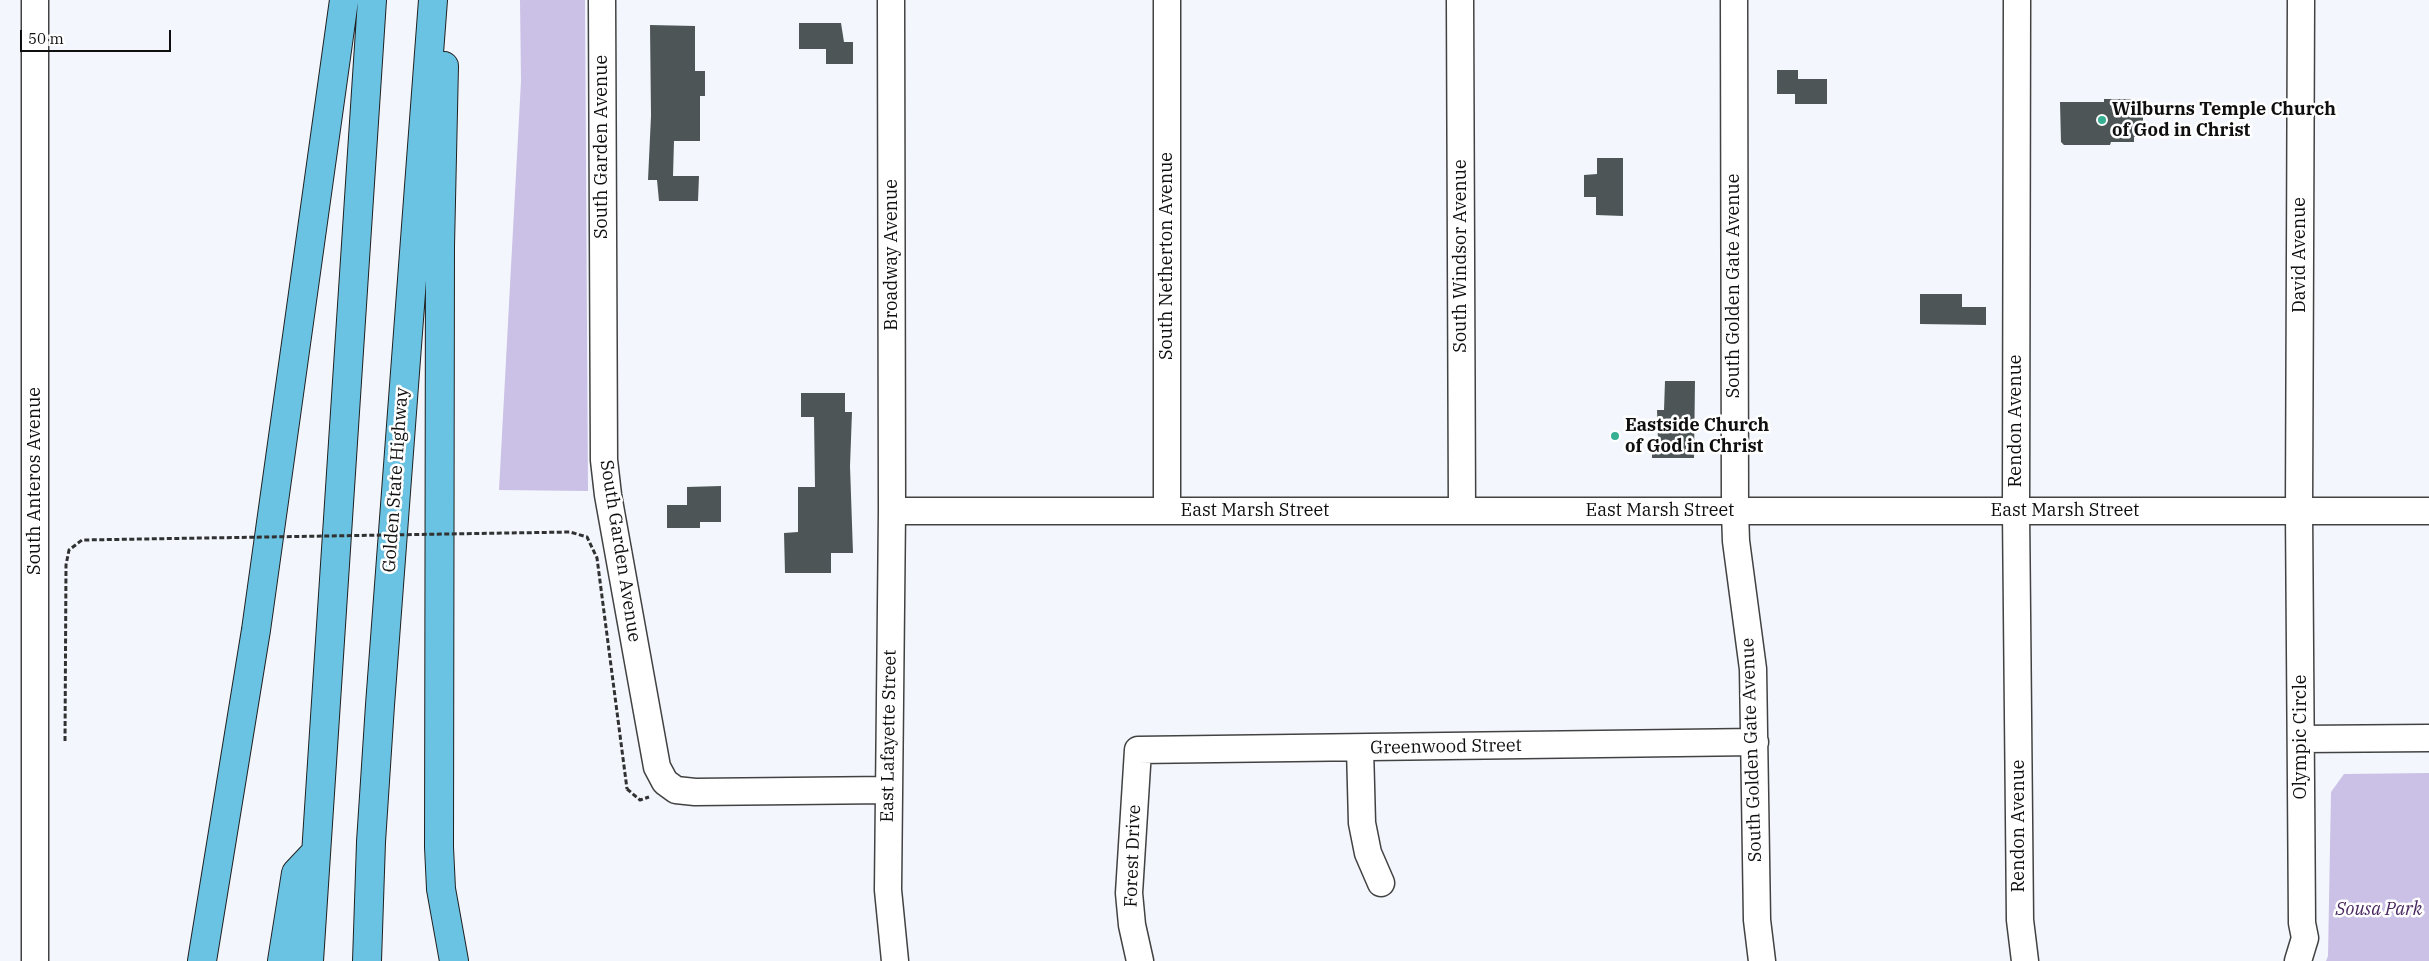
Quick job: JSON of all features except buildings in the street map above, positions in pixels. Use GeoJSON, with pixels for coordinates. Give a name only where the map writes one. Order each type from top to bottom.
{"type":"FeatureCollection","features":[{"type":"Feature","properties":{"kind":"highway"},"geometry":{"type":"LineString","coordinates":[[202,961],[256,630],[344,0]]}},
{"type":"Feature","properties":{"kind":"highway"},"geometry":{"type":"LineString","coordinates":[[309,961],[372,0]]}},
{"type":"Feature","properties":{"kind":"highway","name":"Golden State Highway"},"geometry":{"type":"LineString","coordinates":[[368,961],[380,705],[433,0]]}},
{"type":"Feature","properties":{"kind":"highway"},"geometry":{"type":"LineString","coordinates":[[441,0],[445,79],[440,246],[439,847],[441,889],[454,961]]}},
{"type":"Feature","properties":{"kind":"highway"},"geometry":{"type":"LineString","coordinates":[[282,961],[296,873],[315,853]]}},
{"type":"Feature","properties":{"kind":"street","name":"South Anteros Avenue"},"geometry":{"type":"LineString","coordinates":[[35,0],[35,961]]}},
{"type":"Feature","properties":{"kind":"street","name":"South Garden Avenue"},"geometry":{"type":"LineString","coordinates":[[602,0],[604,460],[608,496],[657,768],[665,782],[676,790],[695,792],[889,790]]}},
{"type":"Feature","properties":{"kind":"street","name":"Broadway Avenue"},"geometry":{"type":"LineString","coordinates":[[891,0],[892,510]]}},
{"type":"Feature","properties":{"kind":"street","name":"South Netherton Avenue"},"geometry":{"type":"LineString","coordinates":[[1167,0],[1167,511]]}},
{"type":"Feature","properties":{"kind":"street","name":"South Windsor Avenue"},"geometry":{"type":"LineString","coordinates":[[1460,0],[1462,511]]}},
{"type":"Feature","properties":{"kind":"street","name":"South Golden Gate Avenue"},"geometry":{"type":"LineString","coordinates":[[1734,0],[1735,511],[1736,541],[1753,668],[1756,920],[1762,961]]}},
{"type":"Feature","properties":{"kind":"street","name":"Rendon Avenue"},"geometry":{"type":"LineString","coordinates":[[2017,0],[2016,511],[2020,920],[2024,961]]}},
{"type":"Feature","properties":{"kind":"street","name":"David Avenue"},"geometry":{"type":"LineString","coordinates":[[2299,511],[2301,0]]}},
{"type":"Feature","properties":{"kind":"street","name":"East Lafayette Street"},"geometry":{"type":"LineString","coordinates":[[892,510],[888,890],[895,961]]}},
{"type":"Feature","properties":{"kind":"street","name":"East Marsh Street"},"geometry":{"type":"LineString","coordinates":[[892,510],[2429,511]]}},
{"type":"Feature","properties":{"kind":"street","name":"Olympic Circle"},"geometry":{"type":"LineString","coordinates":[[2298,961],[2305,938],[2302,923],[2299,511]]}},
{"type":"Feature","properties":{"kind":"street"},"geometry":{"type":"LineString","coordinates":[[2301,738],[2429,738]]}},
{"type":"Feature","properties":{"kind":"street","name":"Greenwood Street"},"geometry":{"type":"LineString","coordinates":[[1138,750],[1755,742]]}},
{"type":"Feature","properties":{"kind":"street"},"geometry":{"type":"LineString","coordinates":[[1360,748],[1362,823],[1368,853],[1381,883]]}},
{"type":"Feature","properties":{"kind":"street","name":"Forest Drive"},"geometry":{"type":"LineString","coordinates":[[1138,750],[1129,892],[1132,925],[1140,961]]}},
{"type":"Feature","properties":{"kind":"path"},"geometry":{"type":"LineString","coordinates":[[65,741],[66,565],[70,550],[82,540],[570,532],[586,537],[597,558],[627,789]]}},
{"type":"Feature","properties":{"kind":"green space"},"geometry":{"type":"Polygon","coordinates":[[[520,0],[585,0],[588,491],[499,490],[521,81],[520,0]]]}},
{"type":"Feature","properties":{"kind":"green space","name":"Sousa Park"},"geometry":{"type":"Polygon","coordinates":[[[2429,773],[2429,961],[2326,961],[2328,956],[2331,792],[2344,774],[2429,773]]]}},
{"type":"Feature","properties":{"kind":"place","name":"Wilburns Temple Church of God in Christ"},"geometry":{"type":"Point","coordinates":[2102,120]}},
{"type":"Feature","properties":{"kind":"place","name":"Eastside Church of God in Christ"},"geometry":{"type":"Point","coordinates":[1615,436]}}]}
